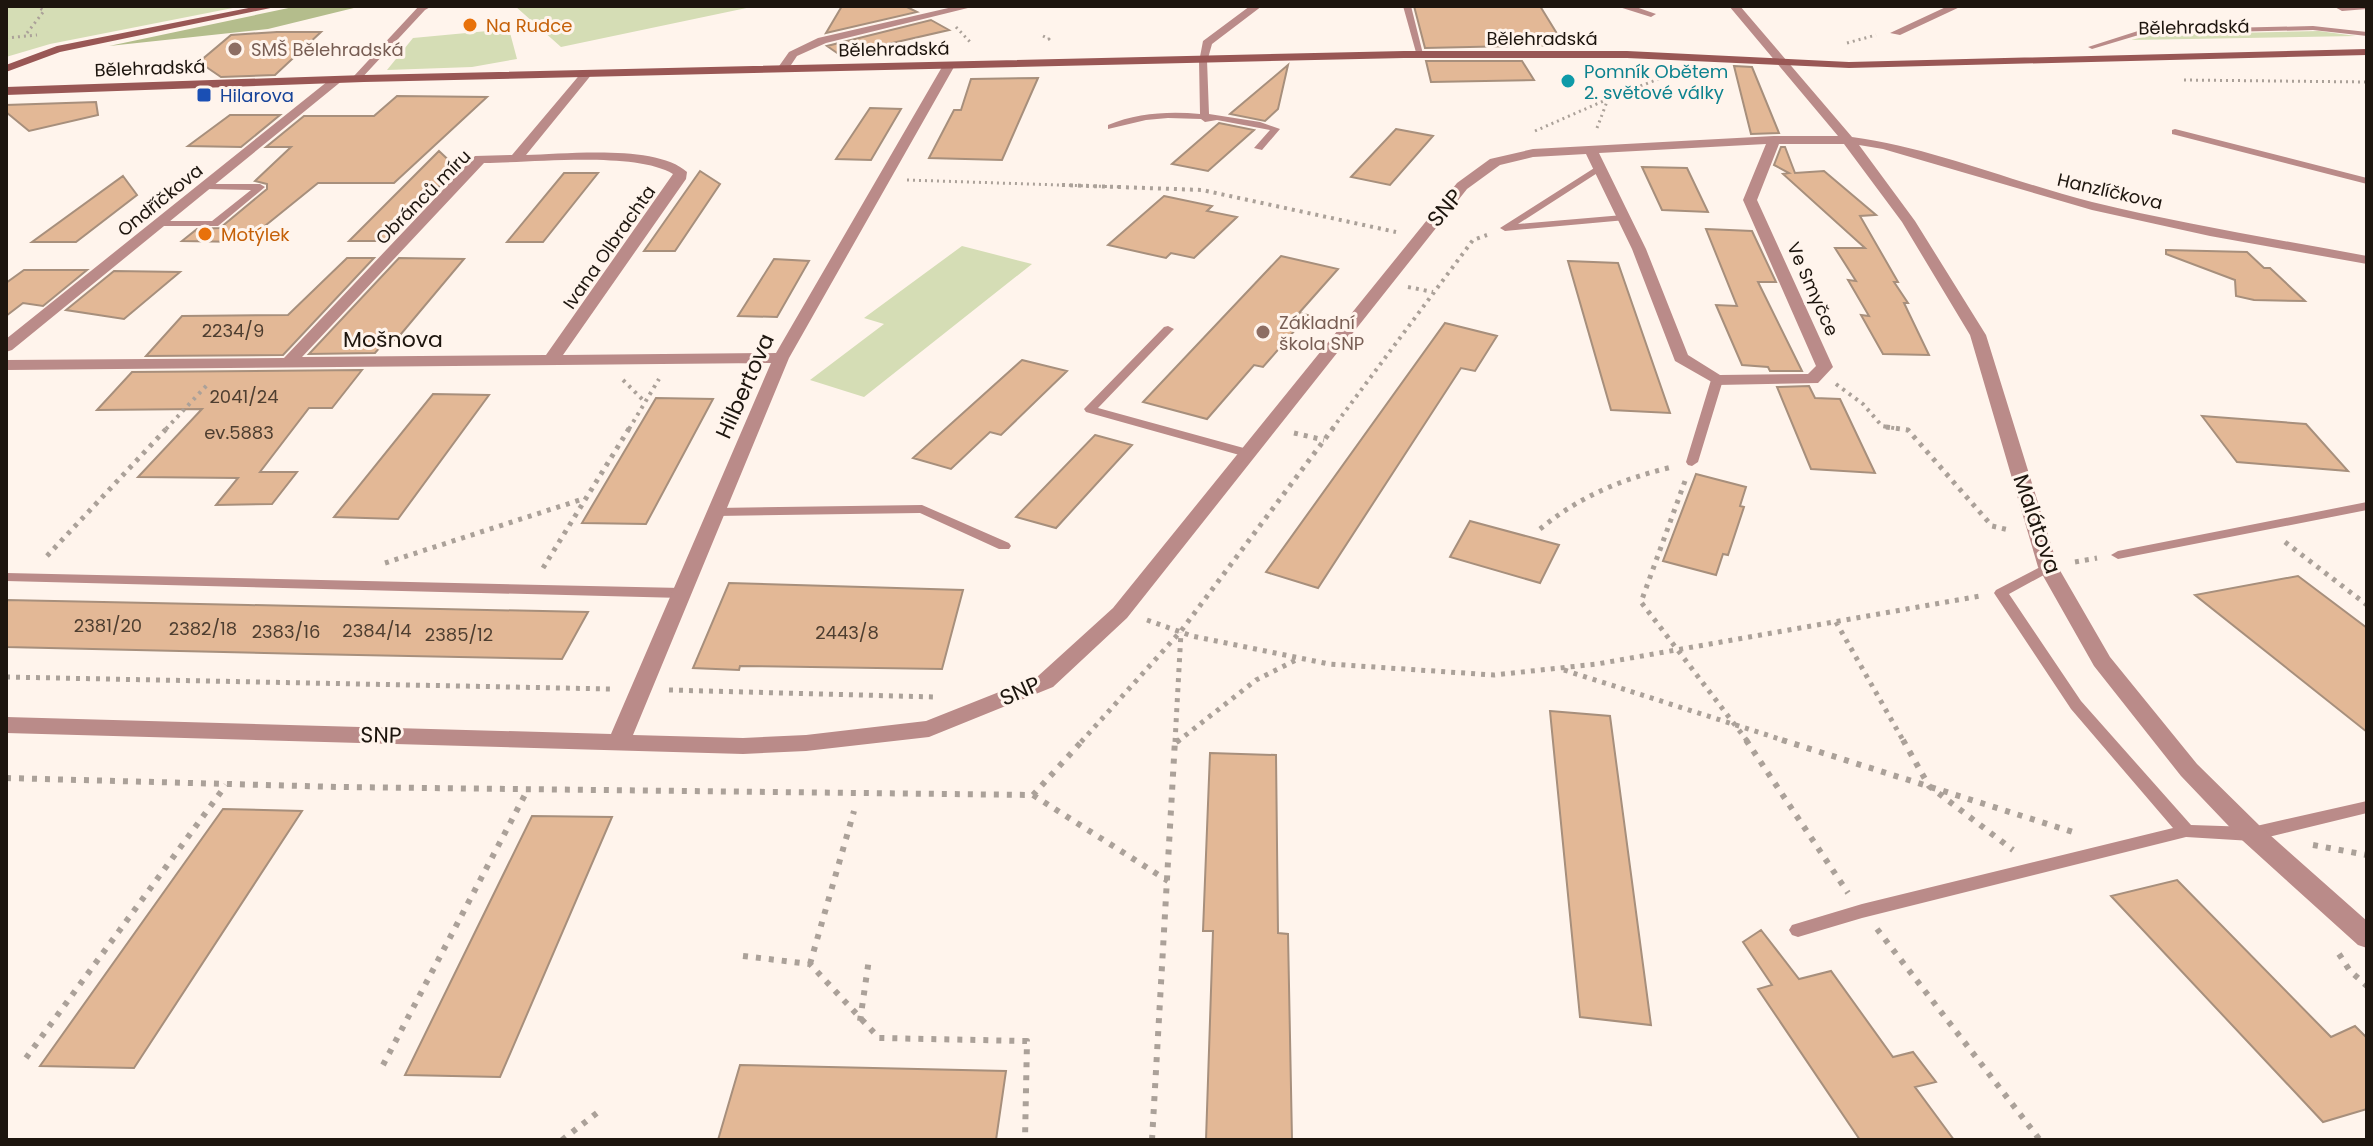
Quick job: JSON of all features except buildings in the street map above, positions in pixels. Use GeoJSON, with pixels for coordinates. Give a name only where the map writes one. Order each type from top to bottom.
{"type":"FeatureCollection","features":[{"type":"Feature","properties":{"kind":"street"},"geometry":{"type":"LineString","coordinates":[[6,69],[57,49],[275,6]]}},
{"type":"Feature","properties":{"kind":"street"},"geometry":{"type":"LineString","coordinates":[[783,69],[793,54],[822,40],[971,6]]}},
{"type":"Feature","properties":{"kind":"street"},"geometry":{"type":"LineString","coordinates":[[1203,60],[1207,43],[1257,6]]}},
{"type":"Feature","properties":{"kind":"street"},"geometry":{"type":"LineString","coordinates":[[1621,6],[1651,14]]}},
{"type":"Feature","properties":{"kind":"street","name":"Malátova"},"geometry":{"type":"LineString","coordinates":[[1734,6],[1848,140],[1908,221],[1978,335],[2048,567],[2102,661],[2189,770],[2252,834],[2367,937]]}},
{"type":"Feature","properties":{"kind":"street"},"geometry":{"type":"LineString","coordinates":[[1896,33],[1957,6]]}},
{"type":"Feature","properties":{"kind":"street","name":"Bělehradská"},"geometry":{"type":"LineString","coordinates":[[1782,59],[1835,54],[2367,40]]}},
{"type":"Feature","properties":{"kind":"street","name":"Bělehradská"},"geometry":{"type":"LineString","coordinates":[[6,91],[356,79],[1421,56],[1782,59],[1849,65],[2367,52]]}},
{"type":"Feature","properties":{"kind":"street","name":"Hilbertova"},"geometry":{"type":"LineString","coordinates":[[619,741],[781,358],[948,67]]}},
{"type":"Feature","properties":{"kind":"street"},"geometry":{"type":"LineString","coordinates":[[516,159],[586,74]]}},
{"type":"Feature","properties":{"kind":"street","name":"Ondříčkova"},"geometry":{"type":"LineString","coordinates":[[6,347],[337,80]]}},
{"type":"Feature","properties":{"kind":"street","name":"SNP"},"geometry":{"type":"LineString","coordinates":[[6,725],[743,746],[806,743],[929,729],[1045,682],[1120,613],[1462,186],[1495,162],[1533,153],[1590,149],[1774,140],[1848,140]]}},
{"type":"Feature","properties":{"kind":"street","name":"Ve Smyčce"},"geometry":{"type":"LineString","coordinates":[[1717,380],[1812,379],[1825,367],[1750,200],[1774,140]]}},
{"type":"Feature","properties":{"kind":"street","name":"Hanzlíčkova"},"geometry":{"type":"LineString","coordinates":[[1848,140],[1885,145],[2092,206],[2210,232],[2367,260]]}},
{"type":"Feature","properties":{"kind":"street"},"geometry":{"type":"LineString","coordinates":[[1590,149],[1623,218],[1681,358],[1717,380]]}},
{"type":"Feature","properties":{"kind":"street","name":"Obránců míru"},"geometry":{"type":"LineString","coordinates":[[289,362],[480,159],[516,159]]}},
{"type":"Feature","properties":{"kind":"street","name":"Ivana Olbrachta"},"geometry":{"type":"LineString","coordinates":[[516,159],[650,159],[674,166],[680,172],[679,179],[551,360]]}},
{"type":"Feature","properties":{"kind":"street","name":"Mošnova"},"geometry":{"type":"LineString","coordinates":[[6,365],[781,358]]}},
{"type":"Feature","properties":{"kind":"lane"},"geometry":{"type":"LineString","coordinates":[[356,79],[422,8],[428,6]]}},
{"type":"Feature","properties":{"kind":"lane"},"geometry":{"type":"LineString","coordinates":[[1407,6],[1421,56]]}},
{"type":"Feature","properties":{"kind":"lane"},"geometry":{"type":"LineString","coordinates":[[2337,6],[2342,9],[2367,7]]}},
{"type":"Feature","properties":{"kind":"lane"},"geometry":{"type":"LineString","coordinates":[[2092,47],[2141,32],[2313,28],[2367,34]]}},
{"type":"Feature","properties":{"kind":"lane"},"geometry":{"type":"LineString","coordinates":[[1203,60],[1205,119]]}},
{"type":"Feature","properties":{"kind":"lane"},"geometry":{"type":"LineString","coordinates":[[1111,127],[1137,117],[1258,123],[1276,129],[1259,148]]}},
{"type":"Feature","properties":{"kind":"lane"},"geometry":{"type":"LineString","coordinates":[[2175,132],[2367,181]]}},
{"type":"Feature","properties":{"kind":"lane"},"geometry":{"type":"LineString","coordinates":[[1599,168],[1505,228],[1623,218]]}},
{"type":"Feature","properties":{"kind":"lane"},"geometry":{"type":"LineString","coordinates":[[158,224],[214,224],[260,187],[206,186]]}},
{"type":"Feature","properties":{"kind":"lane"},"geometry":{"type":"LineString","coordinates":[[1168,329],[1090,409],[1247,453]]}},
{"type":"Feature","properties":{"kind":"lane"},"geometry":{"type":"LineString","coordinates":[[1692,462],[1717,380]]}},
{"type":"Feature","properties":{"kind":"lane"},"geometry":{"type":"LineString","coordinates":[[2118,555],[2367,506]]}},
{"type":"Feature","properties":{"kind":"lane"},"geometry":{"type":"LineString","coordinates":[[716,512],[922,509],[1004,546]]}},
{"type":"Feature","properties":{"kind":"lane"},"geometry":{"type":"LineString","coordinates":[[2048,567],[2001,593],[2076,705],[2186,831]]}},
{"type":"Feature","properties":{"kind":"lane"},"geometry":{"type":"LineString","coordinates":[[6,577],[682,593]]}},
{"type":"Feature","properties":{"kind":"lane"},"geometry":{"type":"LineString","coordinates":[[1798,930],[2186,831],[2252,834],[2367,807]]}},
{"type":"Feature","properties":{"kind":"path"},"geometry":{"type":"LineString","coordinates":[[6,38],[26,34],[44,11],[37,6]]}},
{"type":"Feature","properties":{"kind":"path"},"geometry":{"type":"LineString","coordinates":[[950,9],[971,43],[997,55],[998,65]]}},
{"type":"Feature","properties":{"kind":"path"},"geometry":{"type":"LineString","coordinates":[[1835,54],[1828,48],[1864,36],[1896,33]]}},
{"type":"Feature","properties":{"kind":"path"},"geometry":{"type":"LineString","coordinates":[[1590,149],[1608,99],[1670,74]]}},
{"type":"Feature","properties":{"kind":"path"},"geometry":{"type":"LineString","coordinates":[[884,179],[1202,190],[1421,237]]}},
{"type":"Feature","properties":{"kind":"path"},"geometry":{"type":"LineString","coordinates":[[1033,795],[1181,631],[1473,240]]}},
{"type":"Feature","properties":{"kind":"path"},"geometry":{"type":"LineString","coordinates":[[530,589],[671,359]]}},
{"type":"Feature","properties":{"kind":"path"},"geometry":{"type":"LineString","coordinates":[[28,577],[228,363]]}},
{"type":"Feature","properties":{"kind":"path"},"geometry":{"type":"LineString","coordinates":[[1820,372],[1863,404],[1882,426],[1908,430],[1992,526],[2038,536]]}},
{"type":"Feature","properties":{"kind":"path"},"geometry":{"type":"LineString","coordinates":[[1540,529],[1569,504],[1591,492],[1646,473],[1692,462]]}},
{"type":"Feature","properties":{"kind":"path"},"geometry":{"type":"LineString","coordinates":[[1678,650],[1641,602],[1692,462]]}},
{"type":"Feature","properties":{"kind":"path"},"geometry":{"type":"LineString","coordinates":[[378,565],[586,498]]}},
{"type":"Feature","properties":{"kind":"path"},"geometry":{"type":"LineString","coordinates":[[2048,567],[2118,555]]}},
{"type":"Feature","properties":{"kind":"path"},"geometry":{"type":"LineString","coordinates":[[2316,566],[2367,605]]}},
{"type":"Feature","properties":{"kind":"path"},"geometry":{"type":"LineString","coordinates":[[1135,616],[1181,631],[1297,659],[1349,667],[1494,675],[1561,669],[1969,598]]}},
{"type":"Feature","properties":{"kind":"path"},"geometry":{"type":"LineString","coordinates":[[1836,622],[1929,786],[2036,868]]}},
{"type":"Feature","properties":{"kind":"path"},"geometry":{"type":"LineString","coordinates":[[1152,1140],[1181,631]]}},
{"type":"Feature","properties":{"kind":"path"},"geometry":{"type":"LineString","coordinates":[[1175,743],[1256,680],[1297,659]]}},
{"type":"Feature","properties":{"kind":"path"},"geometry":{"type":"LineString","coordinates":[[1561,669],[2119,847]]}},
{"type":"Feature","properties":{"kind":"path"},"geometry":{"type":"LineString","coordinates":[[6,677],[936,697]]}},
{"type":"Feature","properties":{"kind":"path"},"geometry":{"type":"LineString","coordinates":[[6,778],[1033,795],[1168,881]]}},
{"type":"Feature","properties":{"kind":"path"},"geometry":{"type":"LineString","coordinates":[[26,1058],[226,784]]}},
{"type":"Feature","properties":{"kind":"path"},"geometry":{"type":"LineString","coordinates":[[383,1065],[528,789]]}},
{"type":"Feature","properties":{"kind":"path"},"geometry":{"type":"LineString","coordinates":[[810,964],[854,811]]}},
{"type":"Feature","properties":{"kind":"path"},"geometry":{"type":"LineString","coordinates":[[743,956],[810,964],[879,1038],[1027,1041],[1025,1140]]}},
{"type":"Feature","properties":{"kind":"path"},"geometry":{"type":"LineString","coordinates":[[860,1021],[869,959]]}},
{"type":"Feature","properties":{"kind":"path"},"geometry":{"type":"LineString","coordinates":[[562,1140],[602,1109]]}},
{"type":"Feature","properties":{"kind":"green space"},"geometry":{"type":"Polygon","coordinates":[[[6,6],[243,6],[50,44],[6,57],[6,6]]]}},
{"type":"Feature","properties":{"kind":"green space"},"geometry":{"type":"Polygon","coordinates":[[[298,6],[362,6],[268,29],[109,46],[298,6]]]}},
{"type":"Feature","properties":{"kind":"green space"},"geometry":{"type":"Polygon","coordinates":[[[515,6],[756,6],[561,47],[515,6]]]}},
{"type":"Feature","properties":{"kind":"green space"},"geometry":{"type":"Polygon","coordinates":[[[509,29],[517,59],[472,67],[387,70],[413,38],[509,29]]]}},
{"type":"Feature","properties":{"kind":"green space"},"geometry":{"type":"Polygon","coordinates":[[[2319,31],[2356,36],[2131,40],[2151,35],[2319,31]]]}},
{"type":"Feature","properties":{"kind":"green space"},"geometry":{"type":"Polygon","coordinates":[[[962,246],[1032,264],[864,397],[810,380],[884,324],[864,318],[962,246]]]}},
{"type":"Feature","properties":{"kind":"place","name":"Na Rudce"},"geometry":{"type":"Point","coordinates":[470,25]}},
{"type":"Feature","properties":{"kind":"place","name":"SMŠ Bělehradská"},"geometry":{"type":"Point","coordinates":[235,49]}},
{"type":"Feature","properties":{"kind":"place","name":"Pomník Obětem 2. světové války"},"geometry":{"type":"Point","coordinates":[1568,81]}},
{"type":"Feature","properties":{"kind":"place","name":"Hilarova"},"geometry":{"type":"Point","coordinates":[204,95]}},
{"type":"Feature","properties":{"kind":"place","name":"Motýlek"},"geometry":{"type":"Point","coordinates":[205,234]}},
{"type":"Feature","properties":{"kind":"place","name":"Základní škola SNP"},"geometry":{"type":"Point","coordinates":[1263,332]}}]}
